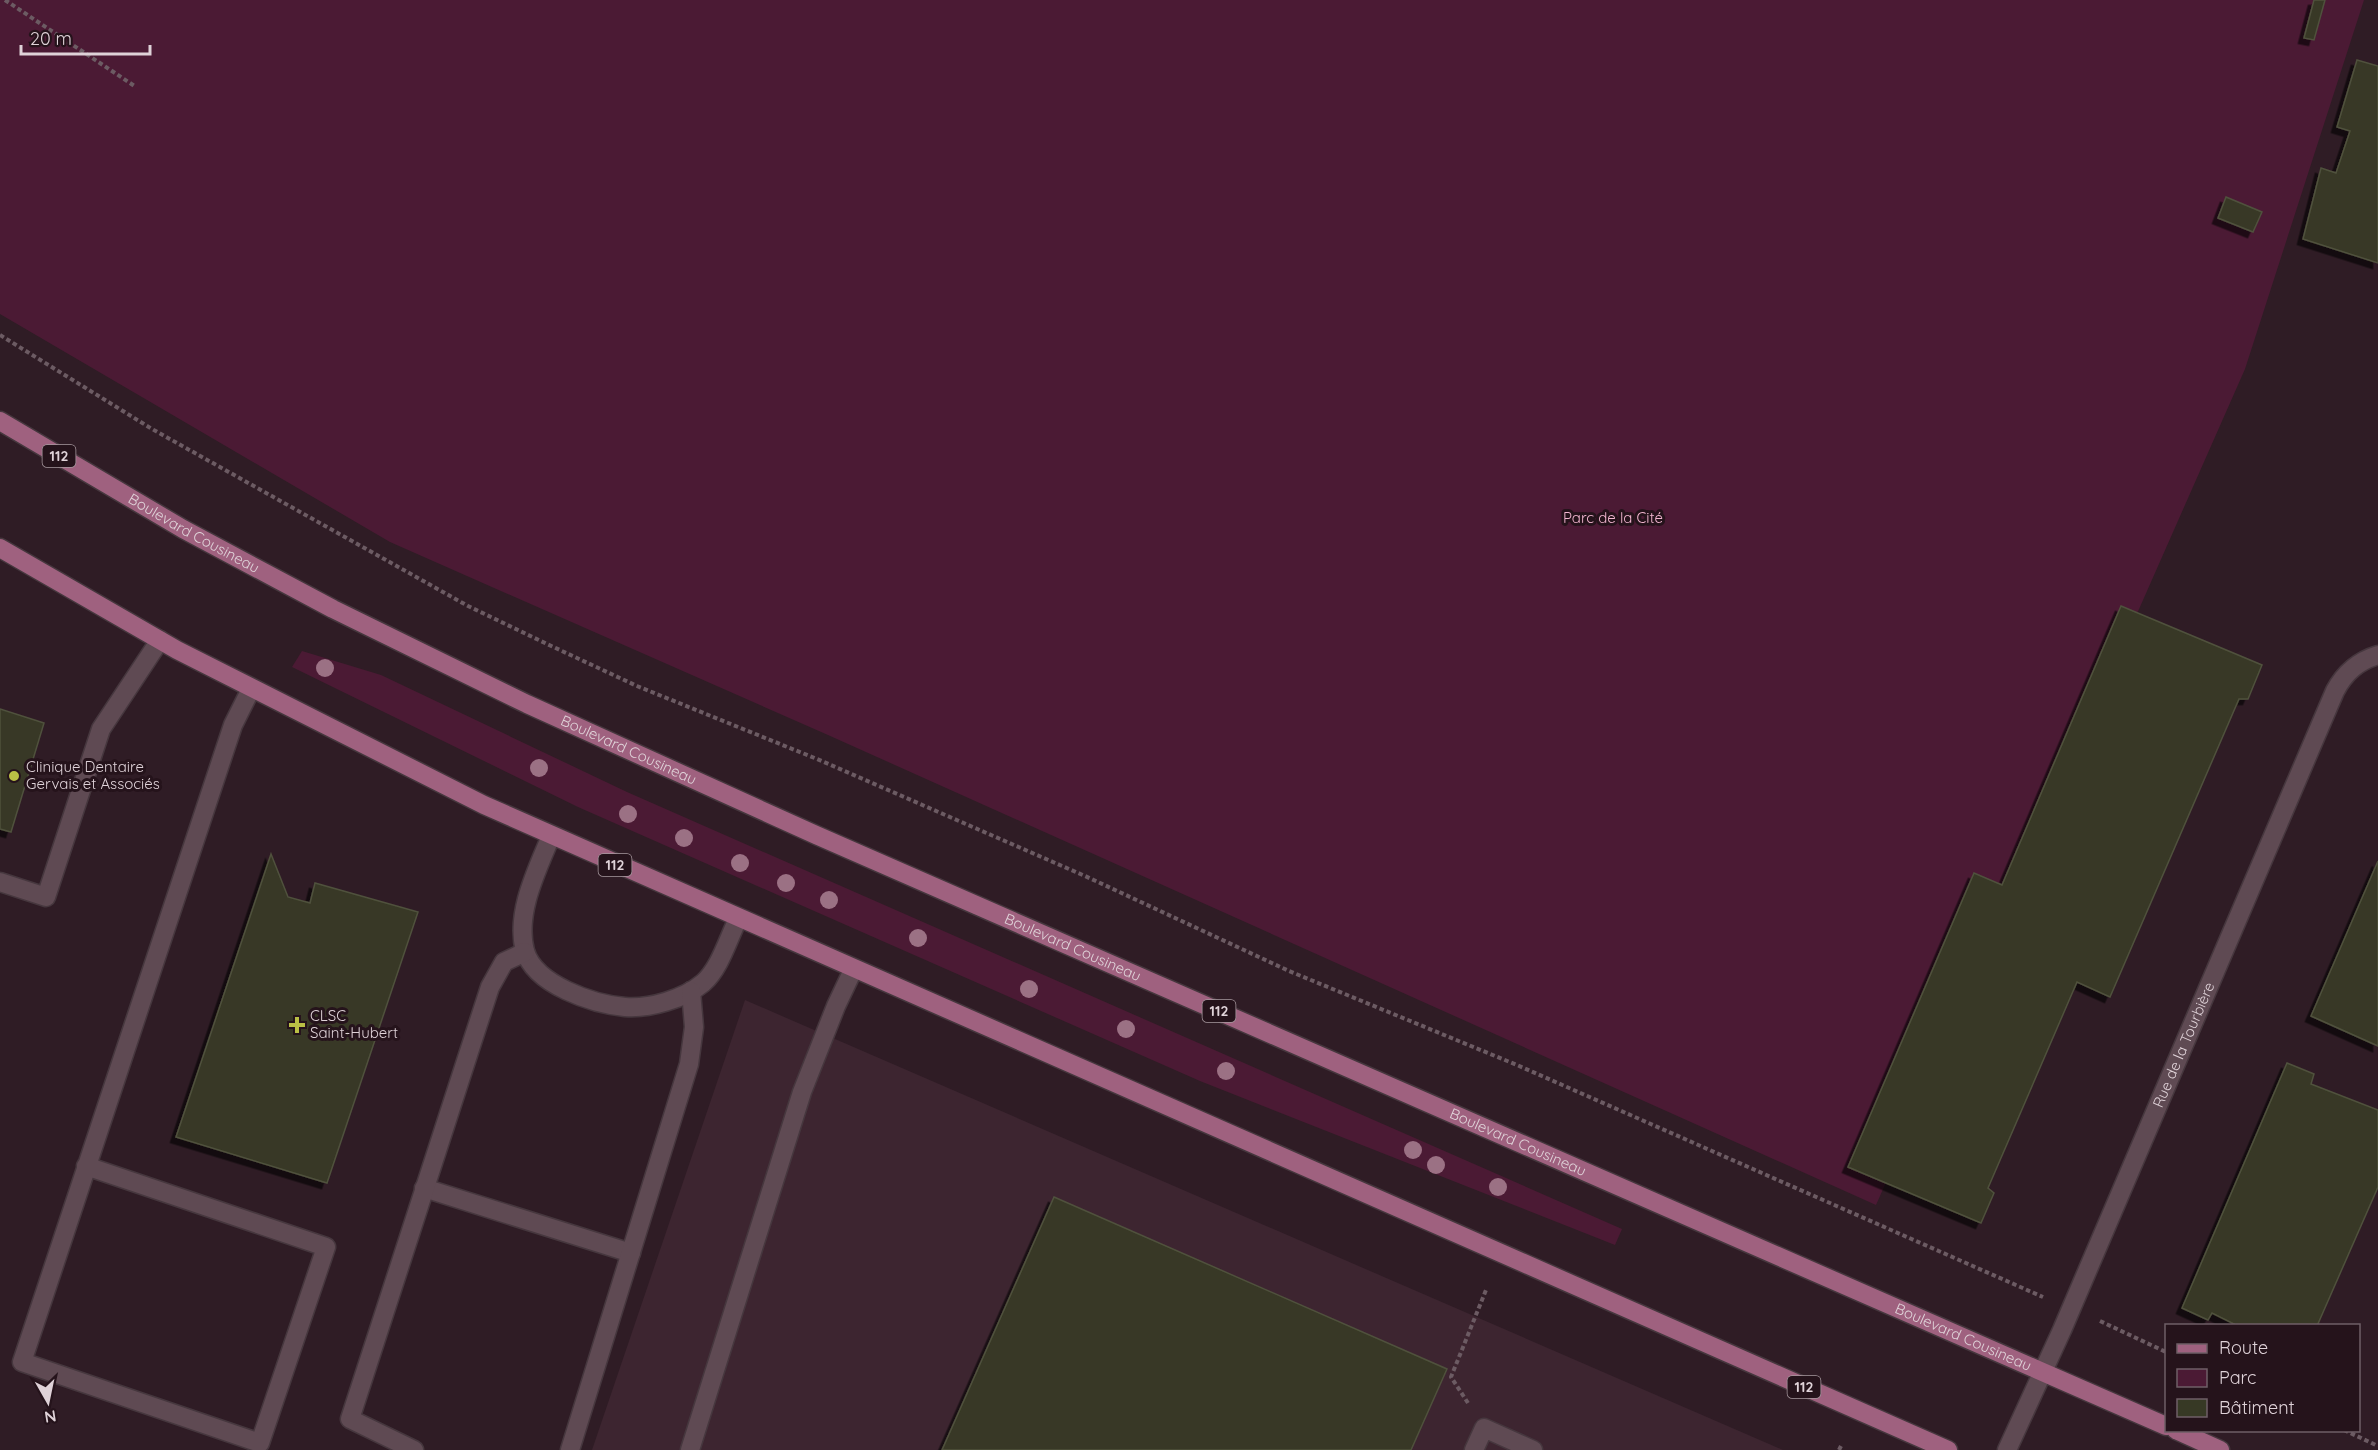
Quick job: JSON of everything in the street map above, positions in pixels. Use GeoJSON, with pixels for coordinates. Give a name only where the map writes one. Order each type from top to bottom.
{"type":"FeatureCollection","features":[{"type":"Feature","properties":{"kind":"main road","name":"Boulevard Cousineau"},"geometry":{"type":"LineString","coordinates":[[0,421],[183,529],[333,609],[527,704],[826,839],[2165,1426]]}},
{"type":"Feature","properties":{"kind":"main road","name":"112"},"geometry":{"type":"LineString","coordinates":[[0,548],[160,640],[250,688],[368,749],[551,836],[1948,1450]]}},
{"type":"Feature","properties":{"kind":"main road"},"geometry":{"type":"LineString","coordinates":[[2178,1432],[2220,1450]]}},
{"type":"Feature","properties":{"kind":"street"},"geometry":{"type":"LineString","coordinates":[[0,882],[46,897],[101,729],[160,640]]}},
{"type":"Feature","properties":{"kind":"street","name":"Rue de la Tourbière"},"geometry":{"type":"LineString","coordinates":[[2007,1450],[2068,1315],[2335,691],[2348,670],[2378,655]]}},
{"type":"Feature","properties":{"kind":"street"},"geometry":{"type":"LineString","coordinates":[[86,1166],[326,1247],[268,1446],[22,1362],[86,1166],[233,725],[250,688]]}},
{"type":"Feature","properties":{"kind":"street"},"geometry":{"type":"LineString","coordinates":[[551,836],[526,905],[524,930],[525,952],[550,982],[599,1002],[626,1007],[649,1005],[691,991],[712,972],[738,919]]}},
{"type":"Feature","properties":{"kind":"street"},"geometry":{"type":"LineString","coordinates":[[403,1448],[350,1419],[490,987],[504,962],[525,952]]}},
{"type":"Feature","properties":{"kind":"street"},"geometry":{"type":"LineString","coordinates":[[690,1450],[802,1092],[853,970]]}},
{"type":"Feature","properties":{"kind":"street"},"geometry":{"type":"LineString","coordinates":[[570,1450],[689,1064],[694,1027],[691,991]]}},
{"type":"Feature","properties":{"kind":"street"},"geometry":{"type":"LineString","coordinates":[[424,1188],[631,1253]]}},
{"type":"Feature","properties":{"kind":"street"},"geometry":{"type":"LineString","coordinates":[[1474,1450],[1484,1428],[1533,1450]]}},
{"type":"Feature","properties":{"kind":"path"},"geometry":{"type":"LineString","coordinates":[[5,0],[136,87]]}},
{"type":"Feature","properties":{"kind":"path"},"geometry":{"type":"LineString","coordinates":[[0,335],[58,373],[162,434],[468,606],[547,645],[637,686],[817,759],[980,833],[1085,876],[1289,971],[1517,1065],[2039,1295]]}},
{"type":"Feature","properties":{"kind":"path"},"geometry":{"type":"LineString","coordinates":[[1451,1377],[1486,1290]]}},
{"type":"Feature","properties":{"kind":"path"},"geometry":{"type":"LineString","coordinates":[[2098,1320],[2165,1352]]}},
{"type":"Feature","properties":{"kind":"path"},"geometry":{"type":"LineString","coordinates":[[2346,1432],[2378,1446]]}},
{"type":"Feature","properties":{"kind":"shaded area"},"geometry":{"type":"Polygon","coordinates":[[[745,1000],[1783,1450],[592,1450],[745,1000]]]}},
{"type":"Feature","properties":{"kind":"green space","name":"Parc de la Cité"},"geometry":{"type":"Polygon","coordinates":[[[0,0],[2364,0],[2245,369],[1876,1205],[828,735],[390,542],[0,314],[0,0]]]}},
{"type":"Feature","properties":{"kind":"green space"},"geometry":{"type":"Polygon","coordinates":[[[302,651],[381,675],[627,792],[1622,1229],[1615,1245],[1200,1081],[578,807],[292,667],[302,651]]]}},
{"type":"Feature","properties":{"kind":"building"},"geometry":{"type":"Polygon","coordinates":[[[2314,0],[2325,0],[2314,40],[2304,38],[2314,0]]]}},
{"type":"Feature","properties":{"kind":"building"},"geometry":{"type":"Polygon","coordinates":[[[2357,60],[2378,66],[2378,263],[2303,239],[2321,168],[2336,173],[2350,131],[2337,127],[2357,60]]]}},
{"type":"Feature","properties":{"kind":"building"},"geometry":{"type":"Polygon","coordinates":[[[2226,197],[2262,212],[2253,232],[2218,218],[2226,197]]]}},
{"type":"Feature","properties":{"kind":"building"},"geometry":{"type":"Polygon","coordinates":[[[2121,606],[2262,665],[2248,699],[2239,699],[2110,997],[2077,982],[1988,1188],[1994,1193],[1981,1223],[1848,1167],[1974,873],[2002,885],[2121,606]]]}},
{"type":"Feature","properties":{"kind":"building","name":"Clinique Dentaire Gervais et Associés"},"geometry":{"type":"Polygon","coordinates":[[[0,709],[44,723],[11,832],[0,829],[0,709]]]}},
{"type":"Feature","properties":{"kind":"building","name":"CLSC Saint-Hubert"},"geometry":{"type":"Polygon","coordinates":[[[271,854],[288,897],[310,903],[315,883],[418,912],[327,1183],[176,1137],[271,854]]]}},
{"type":"Feature","properties":{"kind":"building"},"geometry":{"type":"Polygon","coordinates":[[[2378,861],[2378,1046],[2311,1016],[2378,861]]]}},
{"type":"Feature","properties":{"kind":"building"},"geometry":{"type":"Polygon","coordinates":[[[2287,1063],[2314,1074],[2311,1084],[2378,1110],[2378,1187],[2318,1324],[2234,1324],[2212,1313],[2208,1320],[2182,1308],[2287,1063]]]}},
{"type":"Feature","properties":{"kind":"building"},"geometry":{"type":"Polygon","coordinates":[[[1054,1197],[1447,1369],[1411,1450],[942,1450],[1054,1197]]]}},
{"type":"Feature","properties":{"kind":"place","name":"Clinique Dentaire Gervais et Associés"},"geometry":{"type":"Point","coordinates":[14,776]}},
{"type":"Feature","properties":{"kind":"place","name":"CLSC Saint-Hubert"},"geometry":{"type":"Point","coordinates":[297,1025]}}]}
